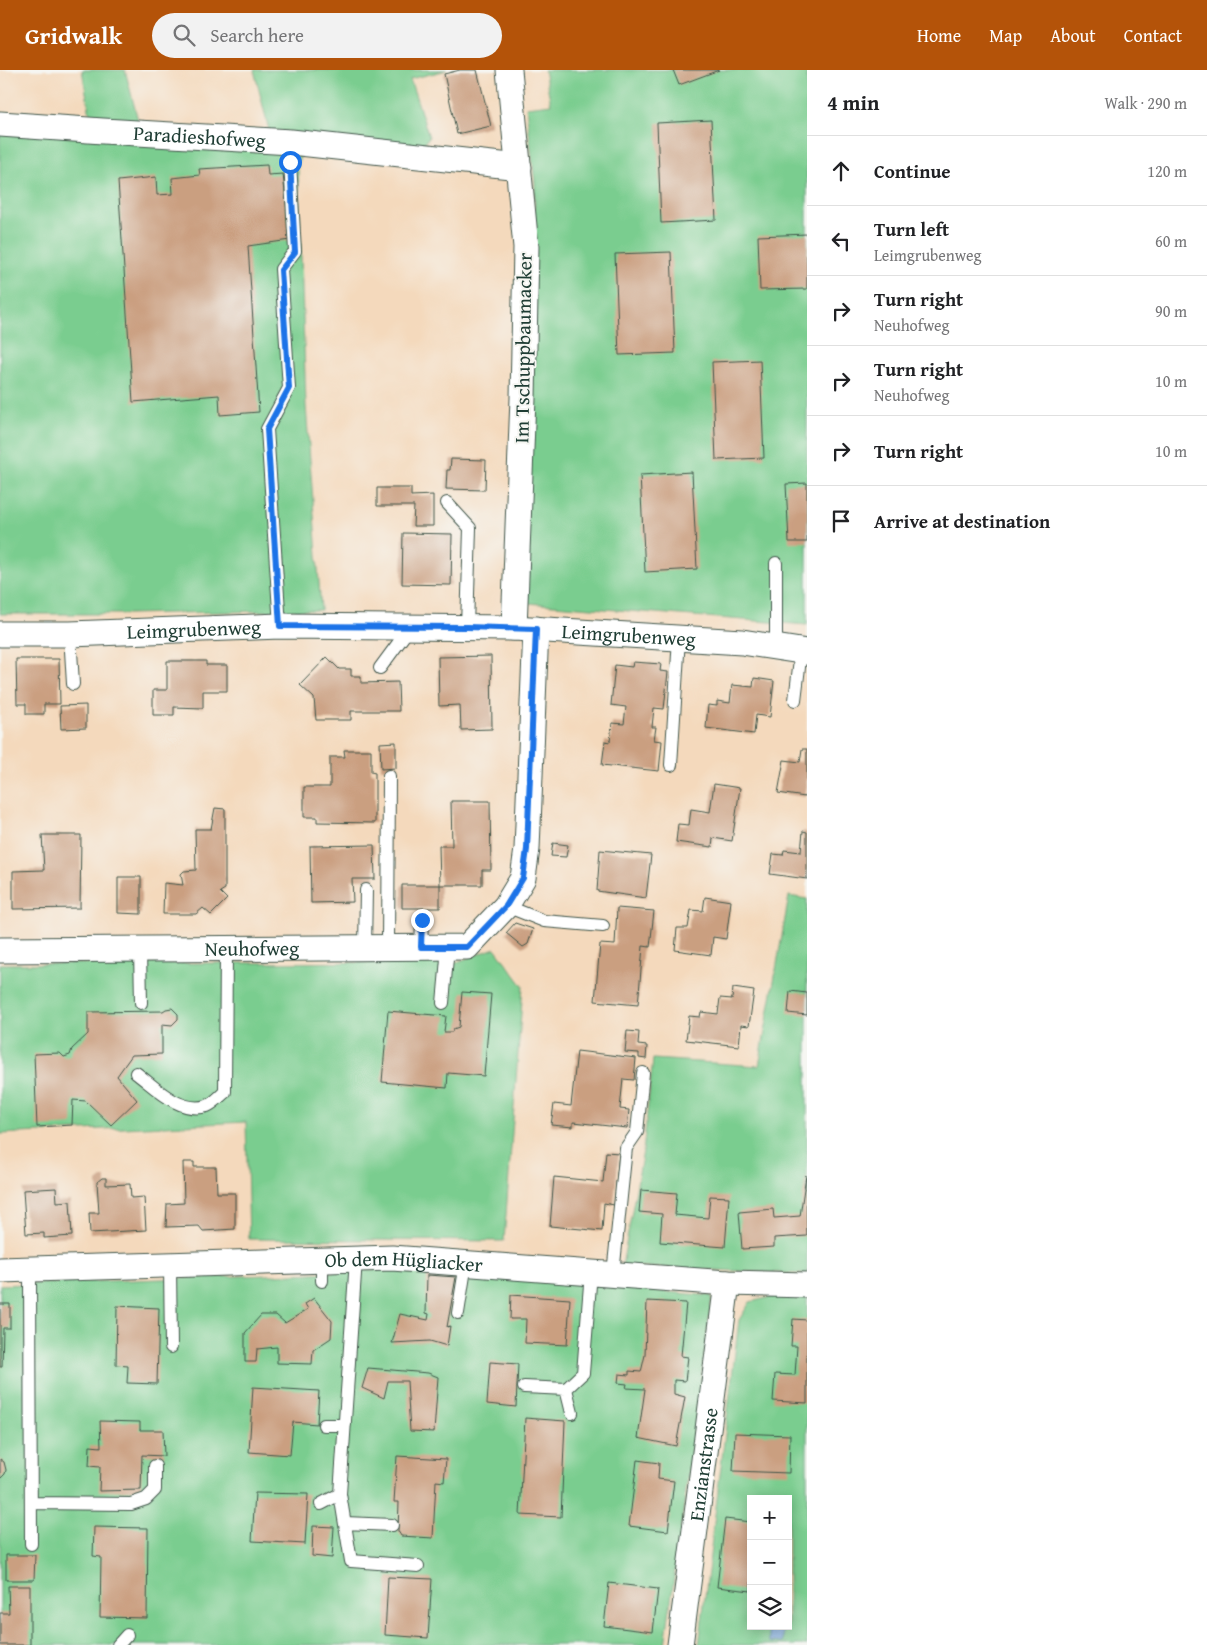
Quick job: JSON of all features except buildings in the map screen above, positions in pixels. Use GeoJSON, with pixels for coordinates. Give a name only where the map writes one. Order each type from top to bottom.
{"type":"FeatureCollection","features":[{"type":"Feature","properties":{"kind":"street","name":"Im Tschuppbaumacker"},"geometry":{"type":"LineString","coordinates":[[509,70],[526,247],[523,398],[525,628]]}},
{"type":"Feature","properties":{"kind":"street","name":"Paradieshofweg"},"geometry":{"type":"LineString","coordinates":[[0,124],[291,142],[519,167]]}},
{"type":"Feature","properties":{"kind":"street","name":"Leimgrubenweg"},"geometry":{"type":"LineString","coordinates":[[0,634],[70,634],[280,626],[525,628],[742,642],[804,652]]}},
{"type":"Feature","properties":{"kind":"street","name":"Neuhofweg"},"geometry":{"type":"LineString","coordinates":[[0,950],[467,947],[506,906],[523,878],[527,849],[525,628]]}},
{"type":"Feature","properties":{"kind":"street","name":"Ob dem Hügliacker"},"geometry":{"type":"LineString","coordinates":[[0,1270],[170,1265],[322,1271],[356,1259],[392,1258],[727,1282],[807,1285]]}},
{"type":"Feature","properties":{"kind":"street","name":"Enzianstrasse"},"geometry":{"type":"LineString","coordinates":[[680,1645],[727,1282]]}},
{"type":"Feature","properties":{"kind":"lane"},"geometry":{"type":"LineString","coordinates":[[280,626],[267,429],[289,388],[281,270],[295,252],[290,162],[291,142]]}},
{"type":"Feature","properties":{"kind":"lane"},"geometry":{"type":"LineString","coordinates":[[447,503],[470,528],[467,627]]}},
{"type":"Feature","properties":{"kind":"lane"},"geometry":{"type":"LineString","coordinates":[[776,563],[776,648]]}},
{"type":"Feature","properties":{"kind":"lane"},"geometry":{"type":"LineString","coordinates":[[380,668],[411,626]]}},
{"type":"Feature","properties":{"kind":"lane"},"geometry":{"type":"LineString","coordinates":[[70,634],[72,684]]}},
{"type":"Feature","properties":{"kind":"lane"},"geometry":{"type":"LineString","coordinates":[[671,765],[679,638]]}},
{"type":"Feature","properties":{"kind":"lane"},"geometry":{"type":"LineString","coordinates":[[795,700],[804,652]]}},
{"type":"Feature","properties":{"kind":"lane"},"geometry":{"type":"LineString","coordinates":[[377,948],[389,776]]}},
{"type":"Feature","properties":{"kind":"lane"},"geometry":{"type":"LineString","coordinates":[[366,890],[377,948]]}},
{"type":"Feature","properties":{"kind":"lane"},"geometry":{"type":"LineString","coordinates":[[506,906],[544,922],[603,926]]}},
{"type":"Feature","properties":{"kind":"lane"},"geometry":{"type":"LineString","coordinates":[[421,947],[422,920]]}},
{"type":"Feature","properties":{"kind":"lane"},"geometry":{"type":"LineString","coordinates":[[443,1003],[448,947]]}},
{"type":"Feature","properties":{"kind":"lane"},"geometry":{"type":"LineString","coordinates":[[140,949],[141,1003]]}},
{"type":"Feature","properties":{"kind":"lane"},"geometry":{"type":"LineString","coordinates":[[136,1072],[173,1101],[190,1107],[208,1106],[225,1092],[226,949]]}},
{"type":"Feature","properties":{"kind":"lane"},"geometry":{"type":"LineString","coordinates":[[524,1387],[566,1390],[583,1373],[626,1148],[637,1132],[643,1072]]}},
{"type":"Feature","properties":{"kind":"lane"},"geometry":{"type":"LineString","coordinates":[[356,1259],[340,1494],[351,1561],[418,1566]]}},
{"type":"Feature","properties":{"kind":"lane"},"geometry":{"type":"LineString","coordinates":[[458,1313],[466,1263]]}},
{"type":"Feature","properties":{"kind":"lane"},"geometry":{"type":"LineString","coordinates":[[170,1265],[171,1347]]}},
{"type":"Feature","properties":{"kind":"lane"},"geometry":{"type":"LineString","coordinates":[[30,1270],[31,1544]]}},
{"type":"Feature","properties":{"kind":"lane"},"geometry":{"type":"LineString","coordinates":[[348,1379],[361,1383]]}},
{"type":"Feature","properties":{"kind":"lane"},"geometry":{"type":"LineString","coordinates":[[566,1390],[572,1413]]}},
{"type":"Feature","properties":{"kind":"lane"},"geometry":{"type":"LineString","coordinates":[[324,1425],[345,1425]]}},
{"type":"Feature","properties":{"kind":"lane"},"geometry":{"type":"LineString","coordinates":[[31,1503],[131,1504],[139,1502],[146,1499],[155,1490],[155,1466]]}},
{"type":"Feature","properties":{"kind":"lane"},"geometry":{"type":"LineString","coordinates":[[321,1504],[340,1494]]}},
{"type":"Feature","properties":{"kind":"lane"},"geometry":{"type":"LineString","coordinates":[[345,1523],[392,1525]]}},
{"type":"Feature","properties":{"kind":"lane"},"geometry":{"type":"LineString","coordinates":[[118,1645],[127,1635]]}},
{"type":"Feature","properties":{"kind":"green space"},"geometry":{"type":"Polygon","coordinates":[[[82,70],[125,70],[139,124],[91,120],[82,70]]]}},
{"type":"Feature","properties":{"kind":"green space"},"geometry":{"type":"Polygon","coordinates":[[[254,70],[447,70],[410,79],[429,137],[420,148],[269,130],[254,70]]]}},
{"type":"Feature","properties":{"kind":"green space"},"geometry":{"type":"Polygon","coordinates":[[[544,70],[807,70],[807,625],[528,603],[524,593],[532,354],[535,183],[526,107],[551,104],[544,70]]]}},
{"type":"Feature","properties":{"kind":"green space"},"geometry":{"type":"Polygon","coordinates":[[[0,131],[301,151],[298,167],[306,406],[321,610],[127,614],[0,614],[0,131]]]}},
{"type":"Feature","properties":{"kind":"green space"},"geometry":{"type":"Polygon","coordinates":[[[789,896],[807,899],[807,1274],[622,1266],[643,1151],[653,1059],[759,1066],[789,896]]]}},
{"type":"Feature","properties":{"kind":"green space"},"geometry":{"type":"Polygon","coordinates":[[[495,948],[523,986],[504,1241],[249,1239],[246,1122],[0,1134],[0,964],[457,962],[495,948]]]}},
{"type":"Feature","properties":{"kind":"green space"},"geometry":{"type":"Polygon","coordinates":[[[403,1268],[712,1296],[665,1645],[0,1645],[0,1285],[403,1268]]]}},
{"type":"Feature","properties":{"kind":"green space"},"geometry":{"type":"Polygon","coordinates":[[[779,1295],[807,1298],[807,1645],[699,1645],[739,1320],[750,1302],[779,1295]]]}},
{"type":"Feature","properties":{"kind":"water"},"geometry":{"type":"Polygon","coordinates":[[[769,1630],[783,1630],[783,1643],[769,1642],[769,1630]]]}},
{"type":"Feature","properties":{"kind":"route"},"geometry":{"type":"LineString","coordinates":[[290,162],[295,252],[281,270],[289,388],[267,429],[280,626],[536,629],[527,849],[523,878],[506,906],[467,947],[421,947],[422,920]]}}]}
